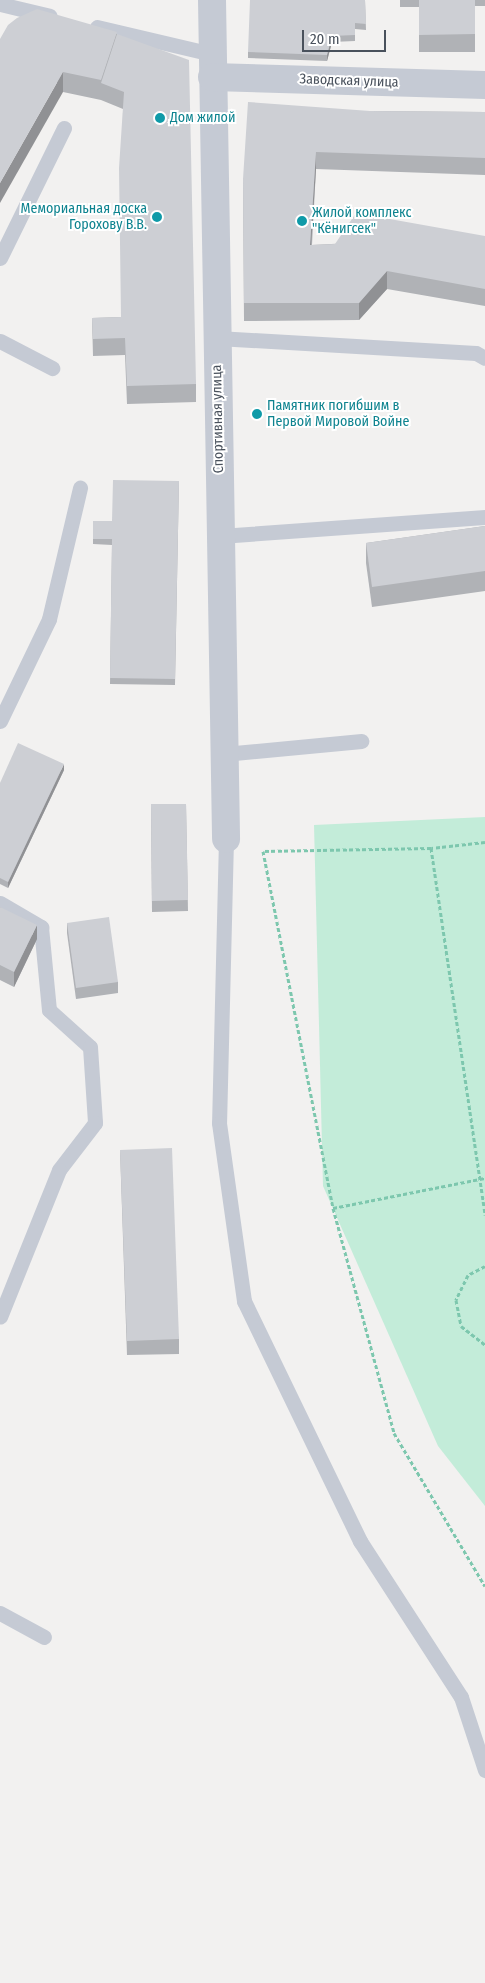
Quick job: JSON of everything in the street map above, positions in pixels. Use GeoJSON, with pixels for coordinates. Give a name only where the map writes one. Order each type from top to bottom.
{"type":"FeatureCollection","features":[{"type":"Feature","properties":{"kind":"street","name":"Спортивная улица"},"geometry":{"type":"LineString","coordinates":[[212,0],[226,839]]}},
{"type":"Feature","properties":{"kind":"street","name":"Заводская улица"},"geometry":{"type":"LineString","coordinates":[[212,66],[485,85]]}},
{"type":"Feature","properties":{"kind":"lane"},"geometry":{"type":"LineString","coordinates":[[0,4],[72,21],[212,66]]}},
{"type":"Feature","properties":{"kind":"lane"},"geometry":{"type":"LineString","coordinates":[[0,258],[64,128]]}},
{"type":"Feature","properties":{"kind":"lane"},"geometry":{"type":"LineString","coordinates":[[217,338],[476,353],[485,358]]}},
{"type":"Feature","properties":{"kind":"lane"},"geometry":{"type":"LineString","coordinates":[[0,341],[52,368]]}},
{"type":"Feature","properties":{"kind":"lane"},"geometry":{"type":"LineString","coordinates":[[0,721],[49,619],[80,488]]}},
{"type":"Feature","properties":{"kind":"lane"},"geometry":{"type":"LineString","coordinates":[[220,536],[485,518]]}},
{"type":"Feature","properties":{"kind":"lane"},"geometry":{"type":"LineString","coordinates":[[224,754],[361,741]]}},
{"type":"Feature","properties":{"kind":"lane"},"geometry":{"type":"LineString","coordinates":[[226,839],[219,1123],[244,1300],[360,1541],[461,1696],[485,1770]]}},
{"type":"Feature","properties":{"kind":"lane"},"geometry":{"type":"LineString","coordinates":[[0,903],[41,928],[48,1010],[90,1047],[95,1123],[59,1170],[0,1317]]}},
{"type":"Feature","properties":{"kind":"lane"},"geometry":{"type":"LineString","coordinates":[[0,1613],[44,1637]]}},
{"type":"Feature","properties":{"kind":"path"},"geometry":{"type":"LineString","coordinates":[[485,842],[431,848],[263,851],[333,1208],[394,1433],[485,1586]]}},
{"type":"Feature","properties":{"kind":"path"},"geometry":{"type":"LineString","coordinates":[[431,848],[485,1215]]}},
{"type":"Feature","properties":{"kind":"path"},"geometry":{"type":"LineString","coordinates":[[333,1208],[485,1178]]}},
{"type":"Feature","properties":{"kind":"path"},"geometry":{"type":"LineString","coordinates":[[485,1266],[468,1276],[456,1300],[461,1326],[485,1345]]}},
{"type":"Feature","properties":{"kind":"green space"},"geometry":{"type":"Polygon","coordinates":[[[485,817],[485,1506],[438,1446],[323,1186],[314,825],[485,817]]]}},
{"type":"Feature","properties":{"kind":"building"},"geometry":{"type":"Polygon","coordinates":[[[250,0],[365,0],[366,24],[355,23],[355,35],[332,36],[327,55],[248,52],[250,0]]]}},
{"type":"Feature","properties":{"kind":"building"},"geometry":{"type":"Polygon","coordinates":[[[419,0],[475,0],[475,34],[419,35],[419,0]]]}},
{"type":"Feature","properties":{"kind":"building"},"geometry":{"type":"Polygon","coordinates":[[[37,9],[117,32],[101,80],[63,72],[0,183],[0,39],[8,25],[17,18],[37,9]]]}},
{"type":"Feature","properties":{"kind":"building"},"geometry":{"type":"Polygon","coordinates":[[[117,34],[189,60],[196,384],[127,386],[125,338],[93,339],[92,318],[121,317],[119,168],[124,92],[101,83],[117,34]]]}},
{"type":"Feature","properties":{"kind":"building"},"geometry":{"type":"Polygon","coordinates":[[[248,102],[370,111],[485,112],[485,158],[316,152],[310,245],[335,244],[356,213],[485,236],[485,289],[387,271],[359,303],[244,303],[243,179],[248,102]]]}},
{"type":"Feature","properties":{"kind":"building"},"geometry":{"type":"Polygon","coordinates":[[[113,480],[179,481],[175,679],[110,678],[112,539],[93,539],[93,521],[112,521],[113,480]]]}},
{"type":"Feature","properties":{"kind":"building"},"geometry":{"type":"Polygon","coordinates":[[[485,526],[485,571],[372,587],[366,543],[485,526]]]}},
{"type":"Feature","properties":{"kind":"building"},"geometry":{"type":"Polygon","coordinates":[[[18,743],[64,764],[8,882],[0,878],[0,783],[18,743]]]}},
{"type":"Feature","properties":{"kind":"building"},"geometry":{"type":"Polygon","coordinates":[[[151,804],[186,804],[188,900],[152,901],[151,804]]]}},
{"type":"Feature","properties":{"kind":"building"},"geometry":{"type":"Polygon","coordinates":[[[0,907],[37,925],[14,972],[0,965],[0,907]]]}},
{"type":"Feature","properties":{"kind":"building"},"geometry":{"type":"Polygon","coordinates":[[[109,917],[118,982],[76,988],[67,923],[109,917]]]}},
{"type":"Feature","properties":{"kind":"building"},"geometry":{"type":"Polygon","coordinates":[[[172,1148],[179,1339],[127,1341],[120,1150],[172,1148]]]}},
{"type":"Feature","properties":{"kind":"place","name":"Дом жилой"},"geometry":{"type":"Point","coordinates":[160,118]}},
{"type":"Feature","properties":{"kind":"place","name":"Мемориальная доска Горохову В.В."},"geometry":{"type":"Point","coordinates":[157,217]}},
{"type":"Feature","properties":{"kind":"place","name":"Жилой комплекс \"Кёнигсек\""},"geometry":{"type":"Point","coordinates":[302,221]}},
{"type":"Feature","properties":{"kind":"place","name":"Памятник погибшим в Первой Мировой Войне"},"geometry":{"type":"Point","coordinates":[257,414]}}]}
